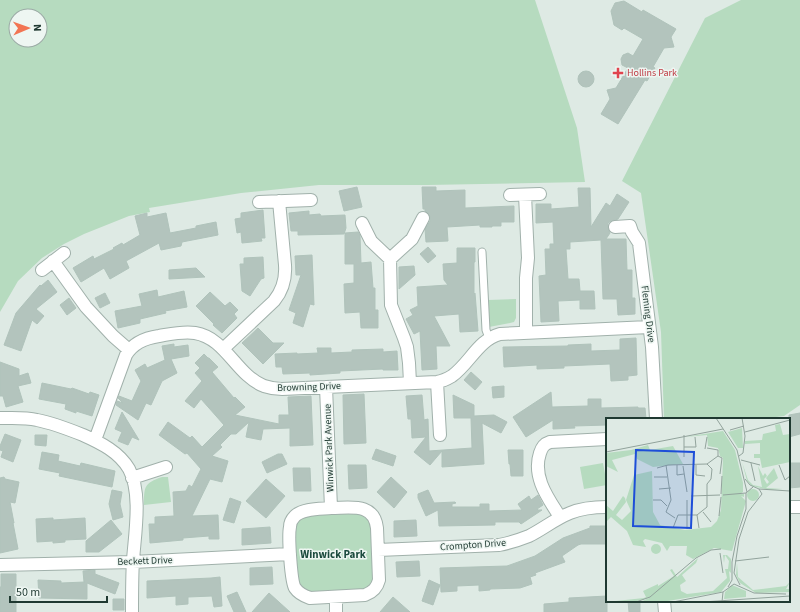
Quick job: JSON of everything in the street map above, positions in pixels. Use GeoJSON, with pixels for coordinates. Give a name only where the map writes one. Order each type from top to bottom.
{"type":"FeatureCollection","features":[{"type":"Feature","properties":{"kind":"street"},"geometry":{"type":"LineString","coordinates":[[510,195],[540,194]]}},
{"type":"Feature","properties":{"kind":"street"},"geometry":{"type":"LineString","coordinates":[[525,195],[528,258],[526,278],[526,333]]}},
{"type":"Feature","properties":{"kind":"street"},"geometry":{"type":"LineString","coordinates":[[259,202],[311,200]]}},
{"type":"Feature","properties":{"kind":"street"},"geometry":{"type":"LineString","coordinates":[[223,348],[274,301],[282,287],[285,275],[279,201]]}},
{"type":"Feature","properties":{"kind":"street"},"geometry":{"type":"LineString","coordinates":[[390,259],[412,239],[423,218]]}},
{"type":"Feature","properties":{"kind":"street"},"geometry":{"type":"LineString","coordinates":[[362,223],[371,241],[390,259],[392,305],[407,347],[410,382]]}},
{"type":"Feature","properties":{"kind":"street","name":"Fleming Drive"},"geometry":{"type":"LineString","coordinates":[[615,227],[630,226],[639,244],[652,347],[656,418]]}},
{"type":"Feature","properties":{"kind":"street"},"geometry":{"type":"LineString","coordinates":[[42,270],[64,253]]}},
{"type":"Feature","properties":{"kind":"street"},"geometry":{"type":"LineString","coordinates":[[53,262],[86,307],[113,336],[129,350],[95,440]]}},
{"type":"Feature","properties":{"kind":"street"},"geometry":{"type":"LineString","coordinates":[[489,338],[500,334],[649,327]]}},
{"type":"Feature","properties":{"kind":"street","name":"Browning Drive"},"geometry":{"type":"LineString","coordinates":[[129,350],[134,345],[148,339],[182,332],[202,334],[223,348],[254,381],[263,386],[282,390],[410,382],[437,382],[445,380],[457,372],[489,338]]}},
{"type":"Feature","properties":{"kind":"street"},"geometry":{"type":"LineString","coordinates":[[437,382],[440,435]]}},
{"type":"Feature","properties":{"kind":"street","name":"Winwick Park Avenue"},"geometry":{"type":"LineString","coordinates":[[326,387],[331,508]]}},
{"type":"Feature","properties":{"kind":"street"},"geometry":{"type":"LineString","coordinates":[[0,418],[36,419],[71,430],[95,440],[115,453],[123,461],[128,469],[135,488],[136,513],[132,612]]}},
{"type":"Feature","properties":{"kind":"street"},"geometry":{"type":"LineString","coordinates":[[560,517],[550,502],[538,474],[539,457],[542,449],[545,444],[550,442],[606,439]]}},
{"type":"Feature","properties":{"kind":"street"},"geometry":{"type":"LineString","coordinates":[[132,478],[167,466]]}},
{"type":"Feature","properties":{"kind":"street","name":"Crompton Drive"},"geometry":{"type":"LineString","coordinates":[[378,550],[499,545],[510,543],[524,538],[560,517],[582,509],[606,506]]}},
{"type":"Feature","properties":{"kind":"street"},"geometry":{"type":"LineString","coordinates":[[331,508],[365,509],[374,516],[377,522],[380,580],[374,590],[365,595],[310,598],[304,596],[294,588],[292,582],[290,554],[289,528],[291,522],[294,517],[304,511],[331,508]]}},
{"type":"Feature","properties":{"kind":"street","name":"Beckett Drive"},"geometry":{"type":"LineString","coordinates":[[0,565],[133,562],[290,554]]}},
{"type":"Feature","properties":{"kind":"street"},"geometry":{"type":"LineString","coordinates":[[336,597],[336,612]]}},
{"type":"Feature","properties":{"kind":"street"},"geometry":{"type":"LineString","coordinates":[[664,602],[665,612]]}},
{"type":"Feature","properties":{"kind":"lane"},"geometry":{"type":"LineString","coordinates":[[482,252],[486,330],[489,338]]}},
{"type":"Feature","properties":{"kind":"green space"},"geometry":{"type":"Polygon","coordinates":[[[0,0],[535,0],[577,128],[585,182],[427,185],[319,185],[241,193],[149,208],[150,212],[129,216],[84,234],[64,244],[42,258],[18,281],[0,312],[0,0]]]}},
{"type":"Feature","properties":{"kind":"green space"},"geometry":{"type":"Polygon","coordinates":[[[741,0],[800,0],[800,405],[784,416],[775,418],[664,418],[661,332],[641,193],[622,181],[705,18],[741,0]]]}},
{"type":"Feature","properties":{"kind":"green space"},"geometry":{"type":"Polygon","coordinates":[[[516,299],[516,318],[514,322],[489,327],[488,300],[516,299]]]}},
{"type":"Feature","properties":{"kind":"green space"},"geometry":{"type":"Polygon","coordinates":[[[603,463],[606,485],[584,489],[580,467],[603,463]]]}},
{"type":"Feature","properties":{"kind":"green space"},"geometry":{"type":"Polygon","coordinates":[[[162,477],[168,477],[171,502],[144,505],[146,486],[152,481],[162,477]]]}},
{"type":"Feature","properties":{"kind":"green space"},"geometry":{"type":"Polygon","coordinates":[[[358,513],[365,515],[371,522],[374,575],[371,585],[364,590],[306,592],[297,584],[294,530],[297,521],[306,516],[358,513]]]}},
{"type":"Feature","properties":{"kind":"building"},"geometry":{"type":"Polygon","coordinates":[[[624,1],[676,29],[671,37],[674,47],[664,48],[653,67],[655,68],[647,81],[645,80],[618,124],[601,114],[610,99],[607,90],[616,88],[628,68],[622,65],[621,59],[623,55],[628,53],[633,56],[643,39],[624,28],[622,30],[614,25],[611,11],[615,3],[624,1]]]}},
{"type":"Feature","properties":{"kind":"building"},"geometry":{"type":"Polygon","coordinates":[[[586,71],[592,73],[594,79],[592,85],[586,87],[580,85],[578,79],[580,73],[586,71]]]}},
{"type":"Feature","properties":{"kind":"building"},"geometry":{"type":"Polygon","coordinates":[[[357,187],[362,207],[344,211],[339,191],[357,187]]]}},
{"type":"Feature","properties":{"kind":"building"},"geometry":{"type":"Polygon","coordinates":[[[422,187],[436,187],[436,191],[465,190],[465,208],[514,206],[514,222],[501,222],[501,226],[492,227],[480,227],[480,225],[447,227],[448,241],[426,242],[425,229],[430,221],[430,217],[425,209],[423,209],[422,187]]]}},
{"type":"Feature","properties":{"kind":"building"},"geometry":{"type":"Polygon","coordinates":[[[578,188],[590,188],[591,227],[606,203],[610,206],[617,194],[629,202],[618,219],[608,223],[610,233],[606,239],[626,239],[627,270],[632,270],[632,298],[635,298],[635,314],[618,315],[617,299],[603,299],[601,240],[570,242],[570,249],[566,249],[568,279],[579,279],[580,291],[594,291],[595,309],[580,309],[580,300],[558,301],[559,321],[541,322],[539,276],[546,275],[545,249],[550,249],[550,244],[554,244],[553,222],[536,223],[536,204],[551,204],[551,209],[579,207],[578,188]]]}},
{"type":"Feature","properties":{"kind":"building"},"geometry":{"type":"Polygon","coordinates":[[[263,210],[265,238],[261,238],[262,241],[242,243],[241,232],[237,233],[235,219],[241,218],[241,213],[263,210]]]}},
{"type":"Feature","properties":{"kind":"building"},"geometry":{"type":"Polygon","coordinates":[[[309,211],[309,215],[345,215],[346,228],[344,234],[298,235],[298,231],[291,231],[289,213],[309,211]]]}},
{"type":"Feature","properties":{"kind":"building"},"geometry":{"type":"Polygon","coordinates":[[[147,213],[147,217],[166,213],[170,233],[216,222],[218,235],[182,242],[181,246],[161,250],[159,243],[126,261],[129,268],[110,279],[104,268],[81,282],[73,268],[93,256],[94,259],[114,249],[113,248],[122,243],[123,245],[140,235],[135,216],[147,213]]]}},
{"type":"Feature","properties":{"kind":"building"},"geometry":{"type":"Polygon","coordinates":[[[358,232],[360,235],[361,263],[371,262],[373,288],[375,288],[375,310],[378,310],[378,328],[361,328],[360,312],[345,313],[344,284],[354,283],[354,264],[345,264],[345,233],[358,232]]]}},
{"type":"Feature","properties":{"kind":"building"},"geometry":{"type":"Polygon","coordinates":[[[428,247],[436,256],[428,263],[420,254],[428,247]]]}},
{"type":"Feature","properties":{"kind":"building"},"geometry":{"type":"Polygon","coordinates":[[[457,248],[475,248],[474,294],[475,293],[478,331],[460,332],[459,314],[434,316],[450,346],[436,346],[437,369],[422,370],[420,331],[414,334],[406,319],[413,315],[410,310],[418,306],[417,287],[448,285],[444,280],[443,264],[457,263],[457,248]]]}},
{"type":"Feature","properties":{"kind":"building"},"geometry":{"type":"Polygon","coordinates":[[[312,255],[314,305],[310,304],[303,327],[293,323],[296,313],[289,310],[301,275],[296,275],[295,256],[312,255]]]}},
{"type":"Feature","properties":{"kind":"building"},"geometry":{"type":"Polygon","coordinates":[[[263,257],[264,278],[261,279],[250,296],[242,291],[240,264],[244,264],[244,258],[263,257]]]}},
{"type":"Feature","properties":{"kind":"building"},"geometry":{"type":"Polygon","coordinates":[[[414,266],[415,275],[399,289],[399,267],[414,266]]]}},
{"type":"Feature","properties":{"kind":"building"},"geometry":{"type":"Polygon","coordinates":[[[196,268],[205,277],[169,279],[169,270],[196,268]]]}},
{"type":"Feature","properties":{"kind":"building"},"geometry":{"type":"Polygon","coordinates":[[[48,280],[57,292],[36,309],[44,316],[37,324],[32,320],[21,351],[4,345],[16,313],[40,285],[41,286],[48,280]]]}},
{"type":"Feature","properties":{"kind":"building"},"geometry":{"type":"Polygon","coordinates":[[[157,290],[158,297],[184,291],[187,307],[165,311],[166,313],[140,319],[140,323],[118,328],[115,311],[142,306],[139,294],[157,290]]]}},
{"type":"Feature","properties":{"kind":"building"},"geometry":{"type":"Polygon","coordinates":[[[210,292],[225,306],[230,302],[238,310],[234,314],[237,318],[222,333],[196,306],[210,292]]]}},
{"type":"Feature","properties":{"kind":"building"},"geometry":{"type":"Polygon","coordinates":[[[105,293],[110,303],[100,308],[95,298],[105,293]]]}},
{"type":"Feature","properties":{"kind":"building"},"geometry":{"type":"Polygon","coordinates":[[[69,298],[76,308],[67,315],[60,305],[69,298]]]}},
{"type":"Feature","properties":{"kind":"building"},"geometry":{"type":"Polygon","coordinates":[[[258,328],[273,343],[284,343],[263,364],[242,343],[258,328]]]}},
{"type":"Feature","properties":{"kind":"building"},"geometry":{"type":"Polygon","coordinates":[[[636,338],[637,375],[628,376],[628,380],[611,381],[610,364],[537,369],[537,365],[504,367],[503,347],[568,346],[591,344],[591,351],[620,350],[620,339],[636,338]]]}},
{"type":"Feature","properties":{"kind":"building"},"geometry":{"type":"Polygon","coordinates":[[[174,344],[174,347],[188,345],[189,356],[171,359],[177,373],[162,381],[151,405],[146,403],[138,420],[116,405],[117,401],[123,403],[118,398],[119,396],[132,401],[141,381],[135,370],[145,364],[147,368],[165,360],[162,346],[174,344]]]}},
{"type":"Feature","properties":{"kind":"building"},"geometry":{"type":"Polygon","coordinates":[[[317,348],[331,348],[331,353],[352,352],[352,350],[383,349],[383,352],[397,351],[398,370],[383,369],[340,371],[340,373],[310,375],[310,373],[283,374],[282,367],[276,367],[275,354],[318,353],[317,348]]]}},
{"type":"Feature","properties":{"kind":"building"},"geometry":{"type":"Polygon","coordinates":[[[204,354],[218,367],[212,372],[234,398],[235,397],[245,407],[235,415],[279,424],[279,415],[289,415],[288,397],[311,396],[313,445],[290,446],[290,428],[263,429],[261,440],[246,437],[249,422],[236,434],[231,434],[220,445],[222,447],[212,456],[228,461],[222,482],[210,479],[192,516],[218,515],[219,539],[209,539],[209,536],[150,543],[149,524],[155,524],[155,517],[174,516],[173,492],[186,491],[189,485],[192,487],[201,469],[187,453],[185,454],[159,435],[168,422],[190,438],[192,436],[202,447],[224,425],[201,399],[194,408],[185,401],[202,381],[195,373],[200,368],[195,363],[204,354]]]}},
{"type":"Feature","properties":{"kind":"building"},"geometry":{"type":"Polygon","coordinates":[[[0,362],[19,369],[19,376],[28,373],[31,383],[18,386],[23,402],[6,407],[3,396],[0,396],[0,362]]]}},
{"type":"Feature","properties":{"kind":"building"},"geometry":{"type":"Polygon","coordinates":[[[471,372],[482,382],[475,390],[464,380],[471,372]]]}},
{"type":"Feature","properties":{"kind":"building"},"geometry":{"type":"Polygon","coordinates":[[[42,383],[72,388],[89,394],[90,392],[99,395],[92,416],[65,409],[66,404],[39,399],[42,383]]]}},
{"type":"Feature","properties":{"kind":"building"},"geometry":{"type":"Polygon","coordinates":[[[504,386],[504,397],[493,398],[492,387],[504,386]]]}},
{"type":"Feature","properties":{"kind":"building"},"geometry":{"type":"Polygon","coordinates":[[[551,392],[552,407],[588,406],[588,399],[601,399],[601,408],[645,408],[646,418],[606,418],[606,425],[574,426],[575,428],[553,429],[553,420],[526,437],[513,417],[551,392]]]}},
{"type":"Feature","properties":{"kind":"building"},"geometry":{"type":"Polygon","coordinates":[[[364,394],[366,443],[344,444],[343,395],[364,394]]]}},
{"type":"Feature","properties":{"kind":"building"},"geometry":{"type":"Polygon","coordinates":[[[422,395],[424,420],[428,419],[429,451],[472,448],[471,418],[454,418],[453,395],[474,405],[474,416],[494,415],[507,422],[501,433],[482,423],[484,464],[442,467],[442,451],[430,465],[414,452],[426,437],[412,438],[411,419],[408,419],[406,396],[422,395]]]}},
{"type":"Feature","properties":{"kind":"building"},"geometry":{"type":"Polygon","coordinates":[[[122,412],[139,440],[132,437],[128,445],[118,441],[122,432],[115,429],[122,412]]]}},
{"type":"Feature","properties":{"kind":"building"},"geometry":{"type":"Polygon","coordinates":[[[800,413],[800,434],[790,437],[789,415],[800,413]]]}},
{"type":"Feature","properties":{"kind":"building"},"geometry":{"type":"Polygon","coordinates":[[[5,434],[21,440],[13,462],[1,457],[3,451],[0,450],[0,446],[5,434]]]}},
{"type":"Feature","properties":{"kind":"building"},"geometry":{"type":"Polygon","coordinates":[[[35,435],[47,435],[46,446],[35,445],[35,435]]]}},
{"type":"Feature","properties":{"kind":"building"},"geometry":{"type":"Polygon","coordinates":[[[376,449],[396,456],[393,466],[372,459],[376,449]]]}},
{"type":"Feature","properties":{"kind":"building"},"geometry":{"type":"Polygon","coordinates":[[[508,450],[523,450],[523,476],[511,476],[508,450]]]}},
{"type":"Feature","properties":{"kind":"building"},"geometry":{"type":"Polygon","coordinates":[[[42,452],[59,455],[58,461],[80,466],[81,463],[115,471],[112,487],[59,476],[60,473],[39,469],[42,452]]]}},
{"type":"Feature","properties":{"kind":"building"},"geometry":{"type":"Polygon","coordinates":[[[278,454],[282,454],[287,464],[267,473],[262,462],[278,454]]]}},
{"type":"Feature","properties":{"kind":"building"},"geometry":{"type":"Polygon","coordinates":[[[790,463],[800,463],[800,487],[790,488],[790,463]]]}},
{"type":"Feature","properties":{"kind":"building"},"geometry":{"type":"Polygon","coordinates":[[[348,465],[366,465],[367,488],[349,489],[348,465]]]}},
{"type":"Feature","properties":{"kind":"building"},"geometry":{"type":"Polygon","coordinates":[[[293,468],[310,468],[311,491],[294,491],[293,468]]]}},
{"type":"Feature","properties":{"kind":"building"},"geometry":{"type":"Polygon","coordinates":[[[4,477],[5,479],[19,482],[15,503],[10,502],[18,549],[0,553],[0,478],[4,477]]]}},
{"type":"Feature","properties":{"kind":"building"},"geometry":{"type":"Polygon","coordinates":[[[391,477],[407,492],[394,508],[377,492],[391,477]]]}},
{"type":"Feature","properties":{"kind":"building"},"geometry":{"type":"Polygon","coordinates":[[[266,479],[285,496],[266,518],[246,501],[266,479]]]}},
{"type":"Feature","properties":{"kind":"building"},"geometry":{"type":"Polygon","coordinates":[[[112,490],[122,492],[120,504],[123,517],[113,520],[109,504],[112,490]]]}},
{"type":"Feature","properties":{"kind":"building"},"geometry":{"type":"Polygon","coordinates":[[[428,490],[434,503],[455,502],[456,503],[452,504],[452,507],[480,507],[480,504],[489,504],[489,511],[522,510],[518,504],[529,496],[531,500],[538,495],[543,505],[537,509],[542,510],[521,524],[519,522],[495,522],[495,525],[439,526],[438,510],[426,516],[418,498],[418,494],[428,490]]]}},
{"type":"Feature","properties":{"kind":"building"},"geometry":{"type":"Polygon","coordinates":[[[230,498],[241,502],[234,523],[223,520],[230,498]]]}},
{"type":"Feature","properties":{"kind":"building"},"geometry":{"type":"Polygon","coordinates":[[[53,518],[53,520],[85,518],[86,539],[65,540],[65,542],[53,543],[53,541],[37,542],[36,519],[53,518]]]}},
{"type":"Feature","properties":{"kind":"building"},"geometry":{"type":"Polygon","coordinates":[[[111,520],[122,534],[99,552],[86,552],[86,541],[111,520]]]}},
{"type":"Feature","properties":{"kind":"building"},"geometry":{"type":"Polygon","coordinates":[[[416,520],[417,536],[394,537],[394,521],[416,520]]]}},
{"type":"Feature","properties":{"kind":"building"},"geometry":{"type":"Polygon","coordinates":[[[590,526],[606,526],[606,544],[578,545],[562,556],[565,562],[535,573],[536,575],[530,577],[532,584],[520,588],[479,591],[479,585],[457,586],[457,591],[441,592],[440,568],[507,566],[535,556],[563,538],[590,528],[590,526]]]}},
{"type":"Feature","properties":{"kind":"building"},"geometry":{"type":"Polygon","coordinates":[[[270,527],[271,543],[242,545],[242,529],[270,527]]]}},
{"type":"Feature","properties":{"kind":"building"},"geometry":{"type":"Polygon","coordinates":[[[419,561],[420,576],[397,577],[396,562],[419,561]]]}},
{"type":"Feature","properties":{"kind":"building"},"geometry":{"type":"Polygon","coordinates":[[[272,567],[273,584],[250,585],[250,568],[272,567]]]}},
{"type":"Feature","properties":{"kind":"building"},"geometry":{"type":"Polygon","coordinates":[[[95,570],[95,574],[119,583],[115,594],[87,583],[87,599],[39,598],[38,580],[61,581],[61,583],[85,582],[83,571],[95,570]]]}},
{"type":"Feature","properties":{"kind":"building"},"geometry":{"type":"Polygon","coordinates":[[[1,574],[16,574],[16,612],[0,612],[1,574]]]}},
{"type":"Feature","properties":{"kind":"building"},"geometry":{"type":"Polygon","coordinates":[[[220,577],[222,606],[214,607],[212,596],[188,597],[188,604],[176,605],[176,596],[147,598],[147,581],[220,577]]]}},
{"type":"Feature","properties":{"kind":"building"},"geometry":{"type":"Polygon","coordinates":[[[429,580],[440,585],[433,605],[422,601],[429,580]]]}},
{"type":"Feature","properties":{"kind":"building"},"geometry":{"type":"Polygon","coordinates":[[[237,592],[246,612],[234,612],[227,596],[237,592]]]}},
{"type":"Feature","properties":{"kind":"building"},"geometry":{"type":"Polygon","coordinates":[[[269,593],[290,612],[252,612],[269,593]]]}},
{"type":"Feature","properties":{"kind":"building"},"geometry":{"type":"Polygon","coordinates":[[[606,596],[607,612],[544,612],[544,604],[569,602],[569,598],[606,596]]]}},
{"type":"Feature","properties":{"kind":"building"},"geometry":{"type":"Polygon","coordinates":[[[393,597],[410,612],[380,612],[393,597]]]}},
{"type":"Feature","properties":{"kind":"building"},"geometry":{"type":"Polygon","coordinates":[[[113,599],[124,599],[124,610],[113,610],[113,599]]]}},
{"type":"Feature","properties":{"kind":"building"},"geometry":{"type":"Polygon","coordinates":[[[628,602],[640,602],[640,612],[629,612],[628,602]]]}},
{"type":"Feature","properties":{"kind":"place","name":"Hollins Park"},"geometry":{"type":"Point","coordinates":[618,73]}},
{"type":"Feature","properties":{"kind":"district","name":"Winwick Park"},"geometry":{"type":"Point","coordinates":[333,554]}}]}
